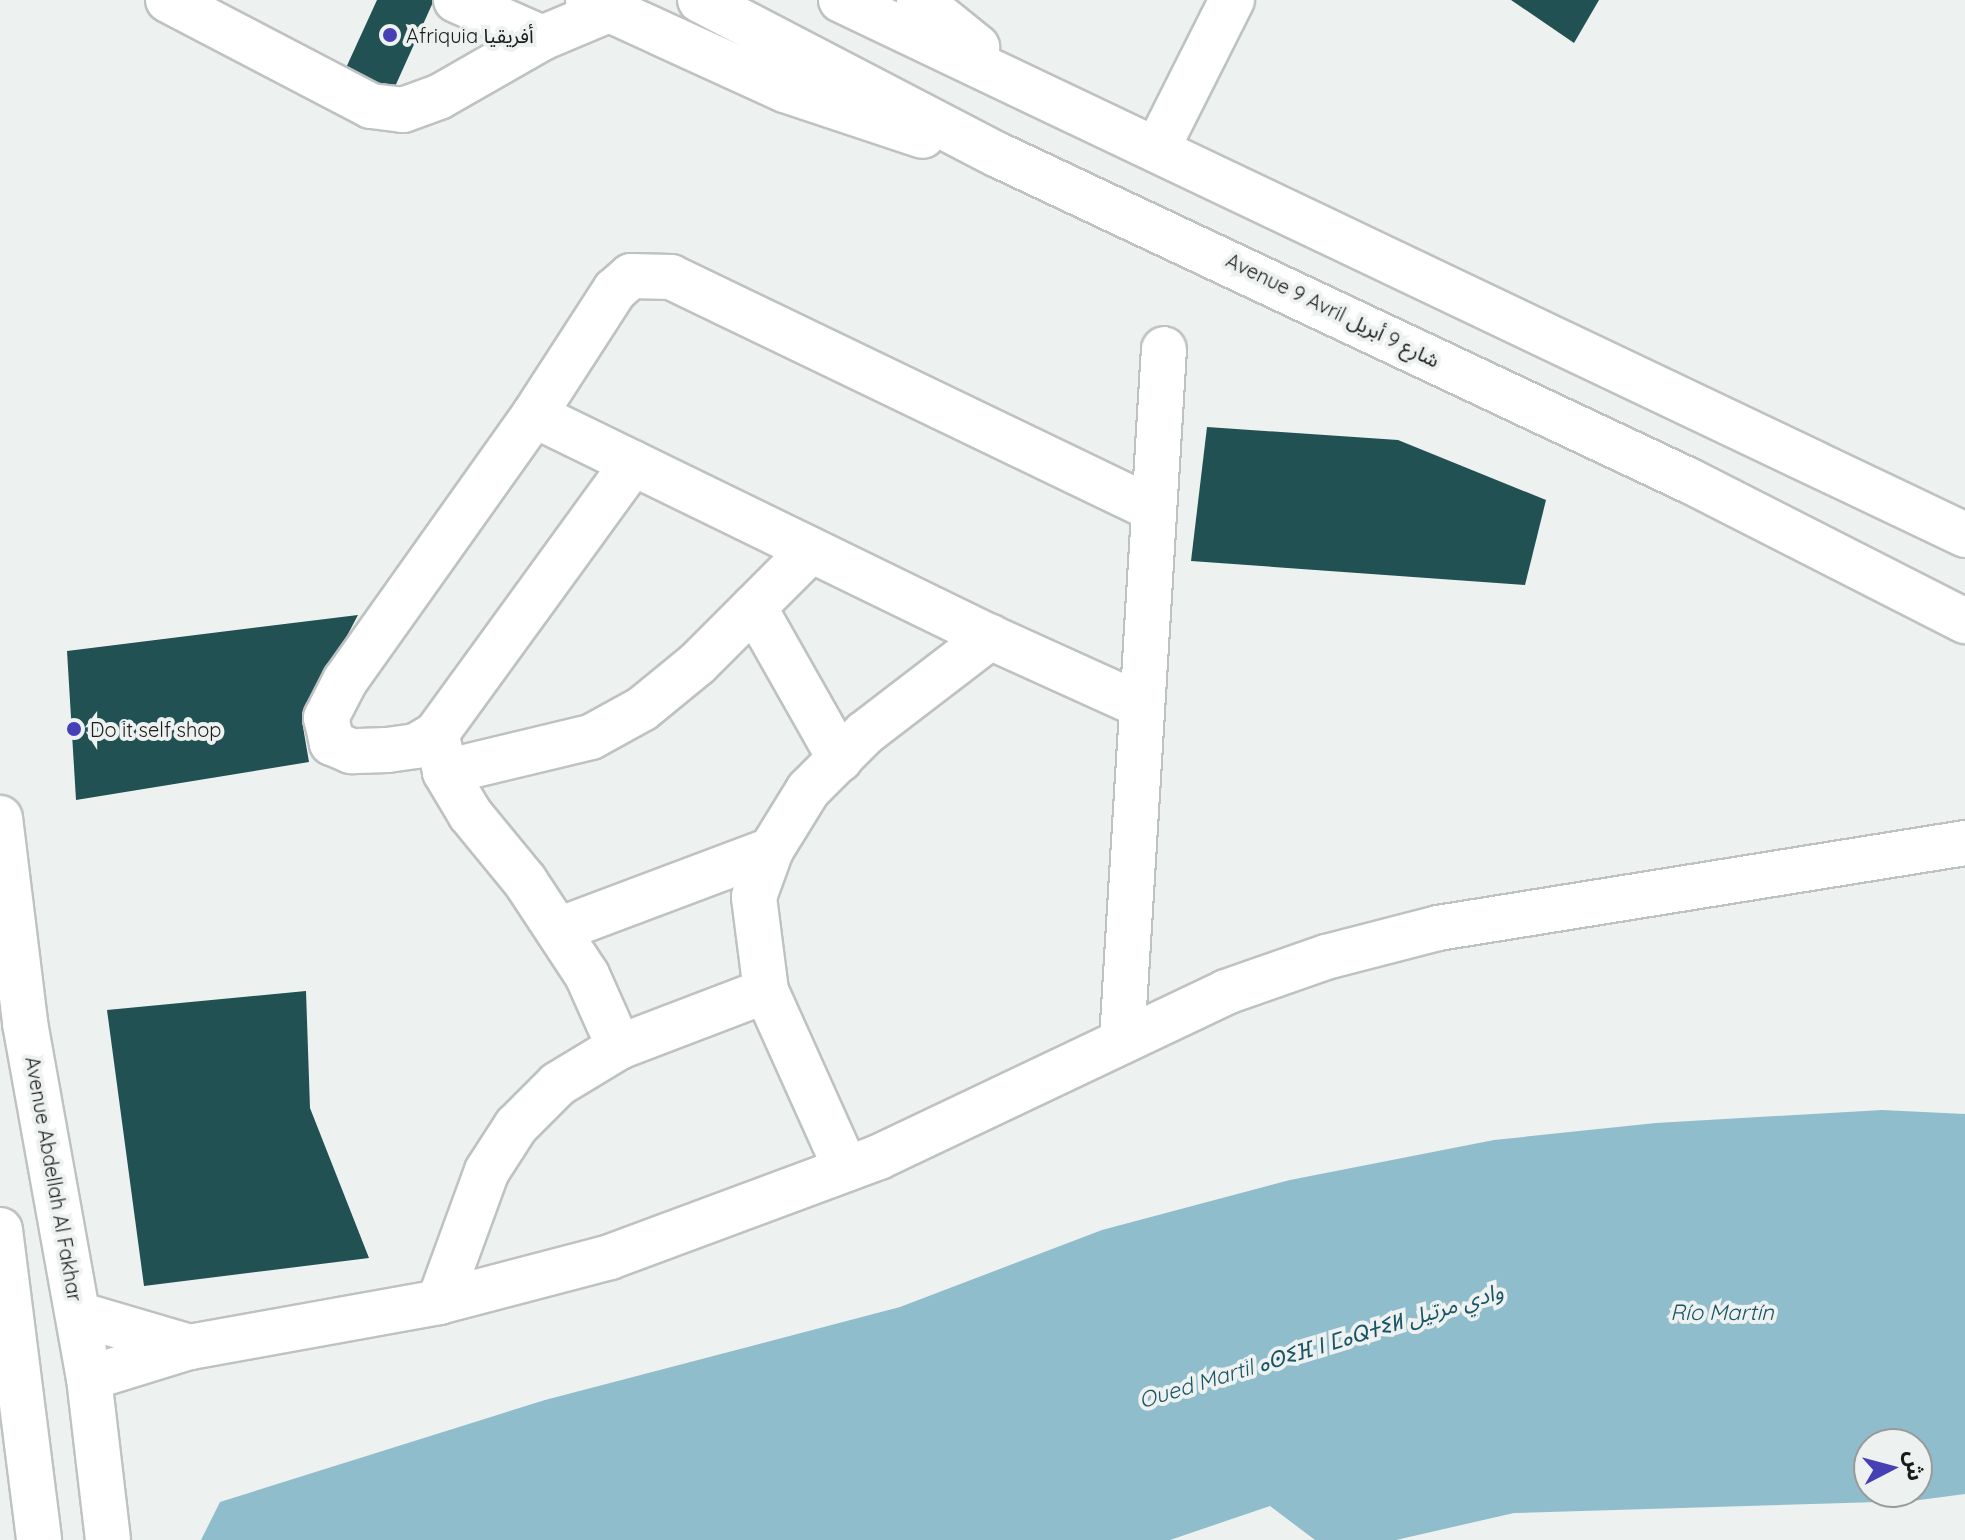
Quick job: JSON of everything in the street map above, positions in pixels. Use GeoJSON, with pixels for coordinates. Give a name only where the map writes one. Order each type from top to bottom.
{"type":"FeatureCollection","features":[{"type":"Feature","properties":{"kind":"main road"},"geometry":{"type":"LineString","coordinates":[[168,0],[371,106],[403,110],[439,97],[599,5],[785,90],[868,121],[998,155]]}},
{"type":"Feature","properties":{"kind":"main road"},"geometry":{"type":"LineString","coordinates":[[456,0],[542,38]]}},
{"type":"Feature","properties":{"kind":"main road","name":"Avenue 9 Avril شارع 9 أبريل"},"geometry":{"type":"LineString","coordinates":[[700,0],[998,155],[1690,481],[1965,621]]}},
{"type":"Feature","properties":{"kind":"main road"},"geometry":{"type":"LineString","coordinates":[[841,0],[1017,85],[1158,147],[1965,535]]}},
{"type":"Feature","properties":{"kind":"main road"},"geometry":{"type":"LineString","coordinates":[[919,0],[1017,85]]}},
{"type":"Feature","properties":{"kind":"main road"},"geometry":{"type":"LineString","coordinates":[[1158,147],[1232,0]]}},
{"type":"Feature","properties":{"kind":"main road"},"geometry":{"type":"LineString","coordinates":[[811,550],[754,607],[642,709],[591,737],[441,753],[416,746],[351,751],[332,743],[326,718],[345,681],[534,415],[615,290],[631,276],[650,273],[671,277],[1153,509]]}},
{"type":"Feature","properties":{"kind":"main road"},"geometry":{"type":"LineString","coordinates":[[1122,1041],[1164,349]]}},
{"type":"Feature","properties":{"kind":"main road"},"geometry":{"type":"LineString","coordinates":[[534,415],[990,637],[1140,705]]}},
{"type":"Feature","properties":{"kind":"main road"},"geometry":{"type":"LineString","coordinates":[[441,753],[633,463]]}},
{"type":"Feature","properties":{"kind":"main road"},"geometry":{"type":"LineString","coordinates":[[754,607],[840,759]]}},
{"type":"Feature","properties":{"kind":"main road"},"geometry":{"type":"LineString","coordinates":[[846,1169],[766,991],[754,897],[771,850],[808,790],[840,759],[990,637]]}},
{"type":"Feature","properties":{"kind":"main road"},"geometry":{"type":"LineString","coordinates":[[441,753],[470,814],[558,930],[587,975],[619,1047]]}},
{"type":"Feature","properties":{"kind":"main road","name":"Avenue Abdellah Al Fakhar"},"geometry":{"type":"LineString","coordinates":[[0,818],[25,1023],[78,1314],[108,1540]]}},
{"type":"Feature","properties":{"kind":"main road"},"geometry":{"type":"LineString","coordinates":[[91,1395],[190,1347],[439,1302],[610,1257],[846,1169],[1226,992],[1326,957],[1438,928],[1965,843]]}},
{"type":"Feature","properties":{"kind":"main road"},"geometry":{"type":"LineString","coordinates":[[558,930],[771,850]]}},
{"type":"Feature","properties":{"kind":"main road"},"geometry":{"type":"LineString","coordinates":[[439,1302],[487,1171],[516,1126],[558,1084],[619,1047],[766,991]]}},
{"type":"Feature","properties":{"kind":"main road"},"geometry":{"type":"LineString","coordinates":[[0,1230],[39,1540]]}},
{"type":"Feature","properties":{"kind":"main road"},"geometry":{"type":"LineString","coordinates":[[78,1314],[190,1347]]}},
{"type":"Feature","properties":{"kind":"water","name":"Río Martín"},"geometry":{"type":"Polygon","coordinates":[[[1882,1110],[1965,1114],[1965,1494],[1933,1498],[1933,1428],[1853,1428],[1853,1503],[1514,1513],[1396,1540],[1315,1540],[1270,1506],[1170,1540],[201,1540],[220,1502],[545,1400],[900,1307],[1102,1230],[1290,1180],[1494,1140],[1656,1123],[1882,1110]]]}},
{"type":"Feature","properties":{"kind":"building","name":"Afriquia أفريقيا"},"geometry":{"type":"Polygon","coordinates":[[[377,0],[434,0],[393,91],[345,70],[377,0]]]}},
{"type":"Feature","properties":{"kind":"building"},"geometry":{"type":"Polygon","coordinates":[[[1511,0],[1599,0],[1574,43],[1511,0]]]}},
{"type":"Feature","properties":{"kind":"building"},"geometry":{"type":"Polygon","coordinates":[[[1207,427],[1398,440],[1546,500],[1525,585],[1191,561],[1207,427]]]}},
{"type":"Feature","properties":{"kind":"building"},"geometry":{"type":"Polygon","coordinates":[[[358,615],[302,721],[309,762],[76,800],[67,651],[358,615]]]}},
{"type":"Feature","properties":{"kind":"building"},"geometry":{"type":"Polygon","coordinates":[[[306,991],[310,1108],[369,1258],[144,1286],[107,1010],[306,991]]]}},
{"type":"Feature","properties":{"kind":"place","name":"Afriquia أفريقيا"},"geometry":{"type":"Point","coordinates":[390,35]}},
{"type":"Feature","properties":{"kind":"place","name":"Do it self shop"},"geometry":{"type":"Point","coordinates":[74,729]}},
{"type":"Feature","properties":{"kind":"water label","name":"Oued Martil ⴰⵙⵉⴼ ⵏ ⵎⴰⵕⵜⵉⵍ وادي مرتيل"},"geometry":{"type":"Point","coordinates":[1321,1346]}}]}
